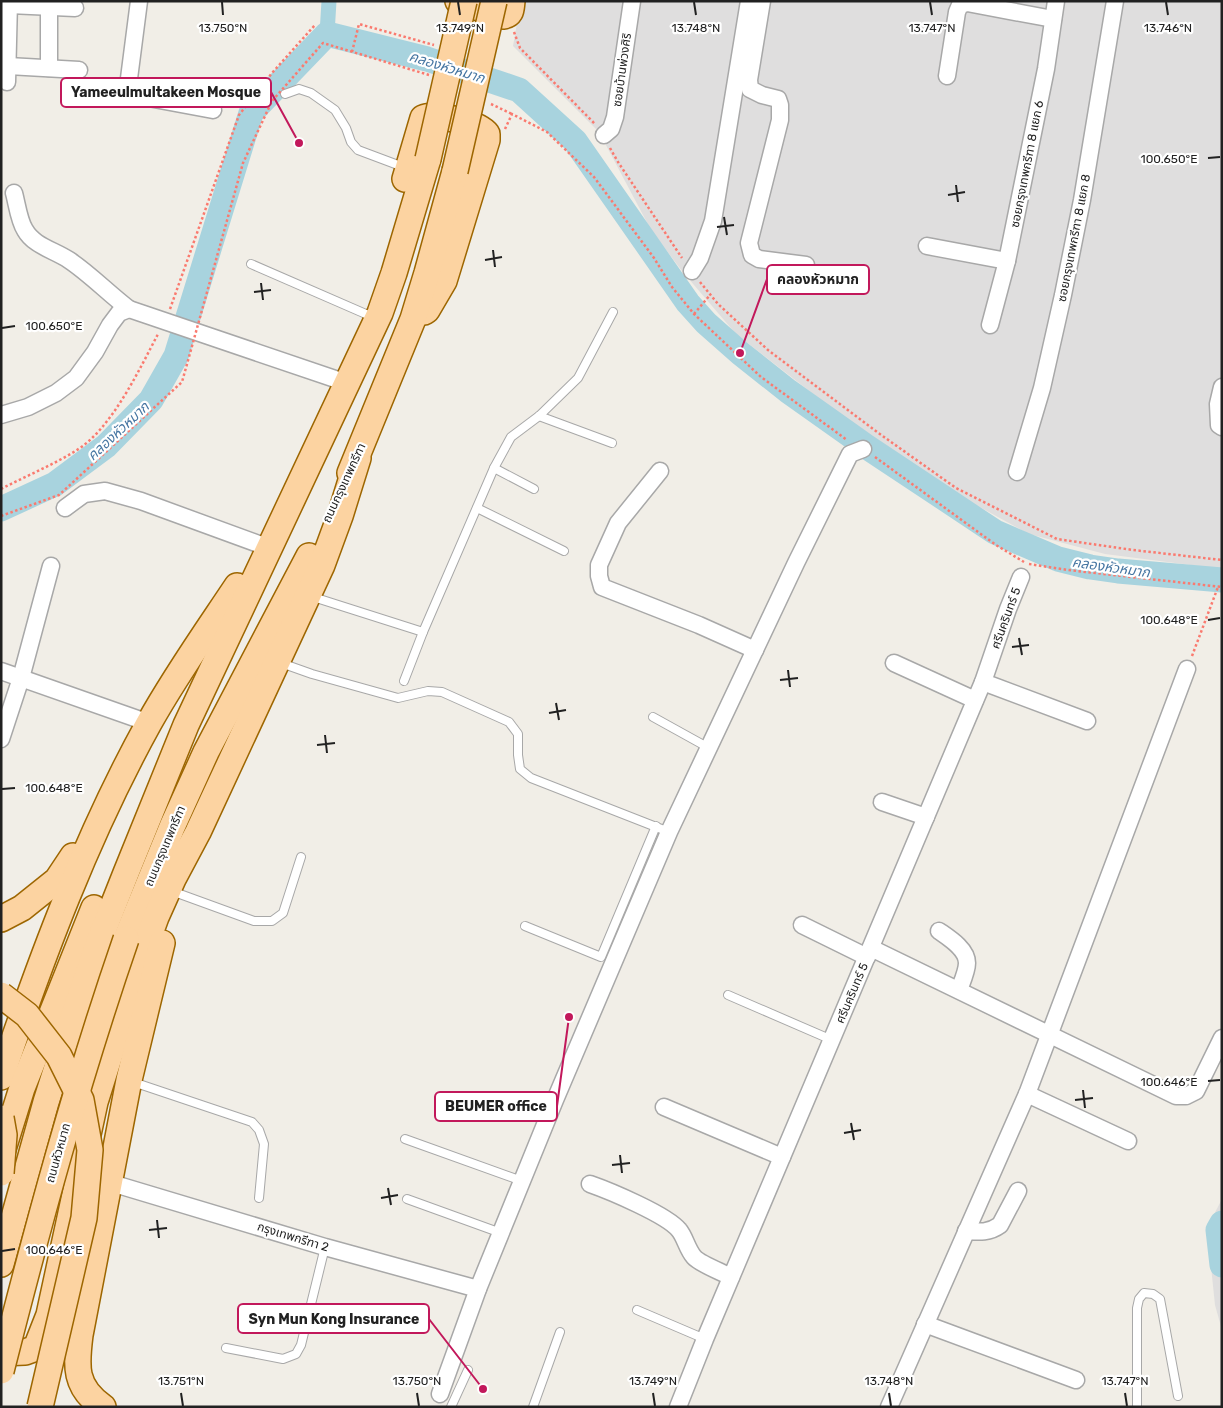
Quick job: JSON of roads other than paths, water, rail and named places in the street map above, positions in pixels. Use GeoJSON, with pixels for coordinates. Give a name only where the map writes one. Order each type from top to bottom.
{"type":"FeatureCollection","features":[{"type":"Feature","properties":{"kind":"main road"},"geometry":{"type":"LineString","coordinates":[[458,1],[503,16],[504,6]]}},
{"type":"Feature","properties":{"kind":"main road","name":"ถนนกรุงเทพกรีฑา"},"geometry":{"type":"LineString","coordinates":[[115,935],[186,725],[379,316],[397,265],[418,164],[464,1]]}},
{"type":"Feature","properties":{"kind":"main road","name":"ถนนกรุงเทพกรีฑา"},"geometry":{"type":"LineString","coordinates":[[115,935],[172,827],[206,752],[314,547],[358,458],[413,319],[454,171],[504,6]]}},
{"type":"Feature","properties":{"kind":"main road"},"geometry":{"type":"LineString","coordinates":[[413,319],[427,310],[444,281],[487,140],[487,134],[480,127],[453,119],[428,116],[423,118],[418,164]]}},
{"type":"Feature","properties":{"kind":"main road"},"geometry":{"type":"LineString","coordinates":[[1,1354],[25,1352],[36,1348],[42,1334],[52,1300],[96,1102],[115,1036],[156,917],[309,595],[340,516],[358,458]]}},
{"type":"Feature","properties":{"kind":"main road"},"geometry":{"type":"LineString","coordinates":[[1,1077],[72,886],[95,831],[149,722],[283,518]]}},
{"type":"Feature","properties":{"kind":"main road"},"geometry":{"type":"LineString","coordinates":[[1,1156],[25,1079],[132,818],[186,725]]}},
{"type":"Feature","properties":{"kind":"main road"},"geometry":{"type":"LineString","coordinates":[[1,919],[22,908],[57,880],[124,772]]}},
{"type":"Feature","properties":{"kind":"main road"},"geometry":{"type":"LineString","coordinates":[[103,1407],[93,1400],[81,1384],[76,1363],[80,1335],[129,1080],[159,953],[198,832]]}},
{"type":"Feature","properties":{"kind":"main road","name":"ถนนหัวหมาก"},"geometry":{"type":"LineString","coordinates":[[1,1264],[46,1102],[74,1014],[115,935]]}},
{"type":"Feature","properties":{"kind":"main road","name":"ถนนหัวหมาก"},"geometry":{"type":"LineString","coordinates":[[1,1371],[72,1103],[100,1014],[115,935]]}},
{"type":"Feature","properties":{"kind":"main road"},"geometry":{"type":"LineString","coordinates":[[1,995],[27,1015],[60,1056],[81,1100],[90,1150],[84,1218],[40,1407]]}},
{"type":"Feature","properties":{"kind":"main road"},"geometry":{"type":"LineString","coordinates":[[1,1118],[4,1135],[1,1173]]}},
{"type":"Feature","properties":{"kind":"street"},"geometry":{"type":"LineString","coordinates":[[139,1],[127,94],[213,110]]}},
{"type":"Feature","properties":{"kind":"street","name":"ซอยบ้านพ่วงศิริ"},"geometry":{"type":"LineString","coordinates":[[604,136],[611,129],[615,118],[632,1]]}},
{"type":"Feature","properties":{"kind":"street"},"geometry":{"type":"LineString","coordinates":[[692,271],[700,258],[712,221],[749,1]]}},
{"type":"Feature","properties":{"kind":"street"},"geometry":{"type":"LineString","coordinates":[[762,1],[749,80],[750,89],[762,95],[778,99],[780,120],[749,243],[752,255],[760,259],[806,265]]}},
{"type":"Feature","properties":{"kind":"street","name":"ซอยกรุงเทพกรีฑา 8 แยก 6"},"geometry":{"type":"LineString","coordinates":[[990,325],[1007,261],[1046,69],[1056,1]]}},
{"type":"Feature","properties":{"kind":"street","name":"ซอยกรุงเทพกรีฑา 8 แยก 8"},"geometry":{"type":"LineString","coordinates":[[1017,472],[1042,388],[1063,295],[1082,200],[1115,1]]}},
{"type":"Feature","properties":{"kind":"street"},"geometry":{"type":"LineString","coordinates":[[75,8],[9,3],[5,72],[49,68],[79,70]]}},
{"type":"Feature","properties":{"kind":"street"},"geometry":{"type":"LineString","coordinates":[[947,76],[957,12],[960,5],[967,3],[1053,19]]}},
{"type":"Feature","properties":{"kind":"street"},"geometry":{"type":"LineString","coordinates":[[49,7],[49,68]]}},
{"type":"Feature","properties":{"kind":"street"},"geometry":{"type":"LineString","coordinates":[[14,193],[24,230],[35,242],[67,259],[88,274],[128,309],[346,383]]}},
{"type":"Feature","properties":{"kind":"street"},"geometry":{"type":"LineString","coordinates":[[927,246],[1007,261]]}},
{"type":"Feature","properties":{"kind":"street"},"geometry":{"type":"LineString","coordinates":[[1,415],[28,407],[56,393],[76,378],[95,352],[110,325],[119,314],[128,309]]}},
{"type":"Feature","properties":{"kind":"street"},"geometry":{"type":"LineString","coordinates":[[1222,387],[1218,404],[1219,425],[1222,427]]}},
{"type":"Feature","properties":{"kind":"street"},"geometry":{"type":"LineString","coordinates":[[440,1394],[478,1289],[663,829],[708,748],[850,454],[863,449]]}},
{"type":"Feature","properties":{"kind":"street"},"geometry":{"type":"LineString","coordinates":[[660,470],[618,523],[599,565],[602,587],[699,625],[755,650]]}},
{"type":"Feature","properties":{"kind":"street"},"geometry":{"type":"LineString","coordinates":[[65,508],[84,494],[105,491],[141,501],[264,546]]}},
{"type":"Feature","properties":{"kind":"street"},"geometry":{"type":"LineString","coordinates":[[1,739],[51,566]]}},
{"type":"Feature","properties":{"kind":"street","name":"ศรีนครินทร์ 5"},"geometry":{"type":"LineString","coordinates":[[678,1407],[731,1276],[983,682],[1008,608],[1021,577]]}},
{"type":"Feature","properties":{"kind":"street"},"geometry":{"type":"LineString","coordinates":[[894,663],[975,700]]}},
{"type":"Feature","properties":{"kind":"street"},"geometry":{"type":"LineString","coordinates":[[889,1407],[1027,1094],[1187,669]]}},
{"type":"Feature","properties":{"kind":"street"},"geometry":{"type":"LineString","coordinates":[[1,671],[149,722]]}},
{"type":"Feature","properties":{"kind":"street"},"geometry":{"type":"LineString","coordinates":[[983,682],[1087,721]]}},
{"type":"Feature","properties":{"kind":"street"},"geometry":{"type":"LineString","coordinates":[[882,802],[926,817]]}},
{"type":"Feature","properties":{"kind":"street"},"geometry":{"type":"LineString","coordinates":[[802,925],[959,990],[1176,1096],[1186,1096],[1196,1091],[1222,1038]]}},
{"type":"Feature","properties":{"kind":"street"},"geometry":{"type":"LineString","coordinates":[[939,931],[956,944],[965,954],[967,963],[959,990]]}},
{"type":"Feature","properties":{"kind":"street"},"geometry":{"type":"LineString","coordinates":[[1027,1094],[1128,1141]]}},
{"type":"Feature","properties":{"kind":"street"},"geometry":{"type":"LineString","coordinates":[[664,1107],[782,1158]]}},
{"type":"Feature","properties":{"kind":"street","name":"กรุงเทพกรีฑา 2"},"geometry":{"type":"LineString","coordinates":[[108,1182],[325,1247],[478,1289]]}},
{"type":"Feature","properties":{"kind":"street"},"geometry":{"type":"LineString","coordinates":[[590,1184],[666,1219],[680,1230],[695,1259],[731,1276]]}},
{"type":"Feature","properties":{"kind":"street"},"geometry":{"type":"LineString","coordinates":[[966,1232],[985,1232],[1000,1225],[1018,1191]]}},
{"type":"Feature","properties":{"kind":"street"},"geometry":{"type":"LineString","coordinates":[[925,1324],[1076,1380]]}},
{"type":"Feature","properties":{"kind":"lane"},"geometry":{"type":"LineString","coordinates":[[284,94],[299,89],[311,92],[334,110],[346,128],[351,142],[358,150],[418,164]]}},
{"type":"Feature","properties":{"kind":"lane"},"geometry":{"type":"LineString","coordinates":[[251,264],[379,316]]}},
{"type":"Feature","properties":{"kind":"lane"},"geometry":{"type":"LineString","coordinates":[[404,682],[423,632],[494,468],[511,436],[538,416],[578,378],[613,312]]}},
{"type":"Feature","properties":{"kind":"lane"},"geometry":{"type":"LineString","coordinates":[[538,416],[612,443]]}},
{"type":"Feature","properties":{"kind":"lane"},"geometry":{"type":"LineString","coordinates":[[494,468],[534,489]]}},
{"type":"Feature","properties":{"kind":"lane"},"geometry":{"type":"LineString","coordinates":[[477,508],[564,551]]}},
{"type":"Feature","properties":{"kind":"lane"},"geometry":{"type":"LineString","coordinates":[[309,595],[423,632]]}},
{"type":"Feature","properties":{"kind":"lane"},"geometry":{"type":"LineString","coordinates":[[278,662],[312,674],[398,698],[428,691],[442,692],[509,722],[518,734],[520,769],[531,778],[663,829],[601,957],[524,926]]}},
{"type":"Feature","properties":{"kind":"lane"},"geometry":{"type":"LineString","coordinates":[[653,717],[708,748]]}},
{"type":"Feature","properties":{"kind":"lane"},"geometry":{"type":"LineString","coordinates":[[177,893],[254,920],[272,921],[283,913],[301,857]]}},
{"type":"Feature","properties":{"kind":"lane"},"geometry":{"type":"LineString","coordinates":[[728,995],[832,1040]]}},
{"type":"Feature","properties":{"kind":"lane"},"geometry":{"type":"LineString","coordinates":[[129,1080],[252,1122],[259,1130],[264,1144],[259,1198]]}},
{"type":"Feature","properties":{"kind":"lane"},"geometry":{"type":"LineString","coordinates":[[405,1139],[522,1181]]}},
{"type":"Feature","properties":{"kind":"lane"},"geometry":{"type":"LineString","coordinates":[[407,1199],[501,1234]]}},
{"type":"Feature","properties":{"kind":"lane"},"geometry":{"type":"LineString","coordinates":[[226,1348],[283,1359],[296,1354],[301,1345],[325,1247]]}},
{"type":"Feature","properties":{"kind":"lane"},"geometry":{"type":"LineString","coordinates":[[1137,1407],[1137,1308],[1139,1299],[1144,1294],[1153,1294],[1160,1299],[1178,1396]]}},
{"type":"Feature","properties":{"kind":"lane"},"geometry":{"type":"LineString","coordinates":[[638,1310],[705,1339]]}},
{"type":"Feature","properties":{"kind":"lane"},"geometry":{"type":"LineString","coordinates":[[533,1407],[560,1332]]}},
{"type":"Feature","properties":{"kind":"lane"},"geometry":{"type":"LineString","coordinates":[[451,1407],[468,1370]]}},
{"type":"Feature","properties":{"kind":"waterway"},"geometry":{"type":"LineString","coordinates":[[327,34],[329,1]]}},
{"type":"Feature","properties":{"kind":"waterway","name":"คลองหัวหมาก"},"geometry":{"type":"LineString","coordinates":[[1,509],[55,484],[106,446],[151,400],[176,356],[251,113],[327,34],[427,59],[519,90],[575,141],[688,303],[706,323],[788,391],[867,447],[995,532],[1058,559],[1090,567],[1222,580]]}},
{"type":"Feature","properties":{"kind":"waterway"},"geometry":{"type":"LineString","coordinates":[[1222,1223],[1218,1230],[1222,1265]]}},
{"type":"Feature","properties":{"kind":"place","name":"Yameeulmultakeen Mosque"},"geometry":{"type":"Point","coordinates":[299,143]}},
{"type":"Feature","properties":{"kind":"place","name":"คลองหัวหมาก"},"geometry":{"type":"Point","coordinates":[740,353]}},
{"type":"Feature","properties":{"kind":"place","name":"BEUMER office"},"geometry":{"type":"Point","coordinates":[569,1017]}},
{"type":"Feature","properties":{"kind":"place","name":"Syn Mun Kong Insurance"},"geometry":{"type":"Point","coordinates":[483,1389]}}]}
